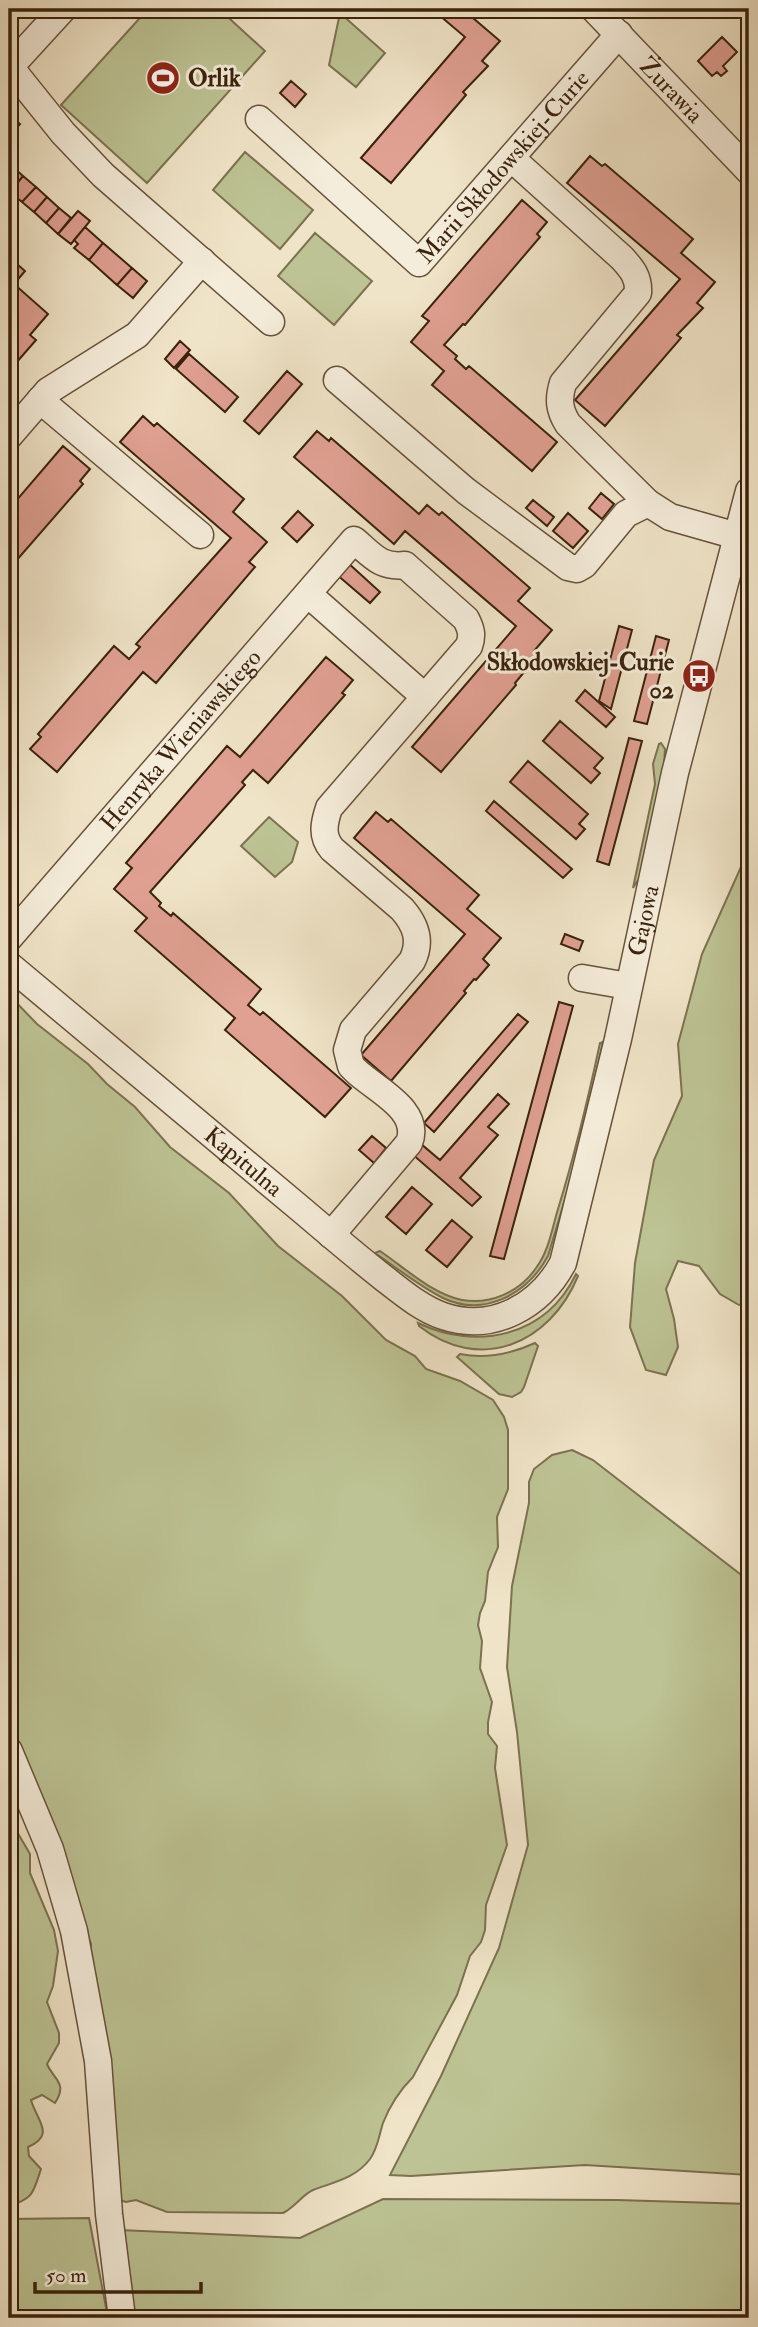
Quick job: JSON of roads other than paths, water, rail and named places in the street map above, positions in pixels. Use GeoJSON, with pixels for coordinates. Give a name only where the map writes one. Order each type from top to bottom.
{"type":"FeatureCollection","features":[{"type":"Feature","properties":{"kind":"street"},"geometry":{"type":"LineString","coordinates":[[63,9],[9,68],[63,133],[103,175],[271,322]]}},
{"type":"Feature","properties":{"kind":"street","name":"Żurawia"},"geometry":{"type":"LineString","coordinates":[[594,9],[749,171]]}},
{"type":"Feature","properties":{"kind":"street","name":"Marii Skłodowskiej-Curie"},"geometry":{"type":"LineString","coordinates":[[259,119],[419,263],[619,34]]}},
{"type":"Feature","properties":{"kind":"street"},"geometry":{"type":"LineString","coordinates":[[511,158],[622,257],[635,273],[639,283],[638,293],[562,383],[559,402],[568,424],[648,503],[670,517],[737,536]]}},
{"type":"Feature","properties":{"kind":"street"},"geometry":{"type":"LineString","coordinates":[[9,436],[48,391],[136,335],[202,261]]}},
{"type":"Feature","properties":{"kind":"street"},"geometry":{"type":"LineString","coordinates":[[337,380],[466,491],[568,567],[577,569],[584,565],[626,514],[648,503]]}},
{"type":"Feature","properties":{"kind":"street"},"geometry":{"type":"LineString","coordinates":[[40,400],[200,535]]}},
{"type":"Feature","properties":{"kind":"street","name":"Gajowa"},"geometry":{"type":"LineString","coordinates":[[496,1319],[528,1305],[544,1292],[564,1263],[599,1120],[675,774],[749,491]]}},
{"type":"Feature","properties":{"kind":"street","name":"Henryka Wieniawskiego"},"geometry":{"type":"LineString","coordinates":[[9,938],[354,540],[379,562],[391,567],[405,565],[466,618],[471,629],[469,646],[425,697]]}},
{"type":"Feature","properties":{"kind":"street"},"geometry":{"type":"LineString","coordinates":[[308,594],[425,697],[329,808],[324,826],[326,842],[402,909],[411,919],[418,938],[418,949],[412,961],[353,1030],[347,1050],[351,1066],[410,1119],[412,1135],[409,1143],[331,1235]]}},
{"type":"Feature","properties":{"kind":"street","name":"Kapitulna"},"geometry":{"type":"LineString","coordinates":[[9,965],[404,1294],[443,1317],[478,1322],[496,1319]]}},
{"type":"Feature","properties":{"kind":"street"},"geometry":{"type":"LineString","coordinates":[[582,978],[628,986]]}},
{"type":"Feature","properties":{"kind":"street"},"geometry":{"type":"LineString","coordinates":[[9,1751],[50,1849],[74,1931],[98,2061],[109,2214],[122,2318]]}},
{"type":"Feature","properties":{"kind":"place","name":"Orlik"},"geometry":{"type":"Point","coordinates":[163,78]}},
{"type":"Feature","properties":{"kind":"place","name":"Skłodowskiej-Curie 02"},"geometry":{"type":"Point","coordinates":[699,676]}}]}
